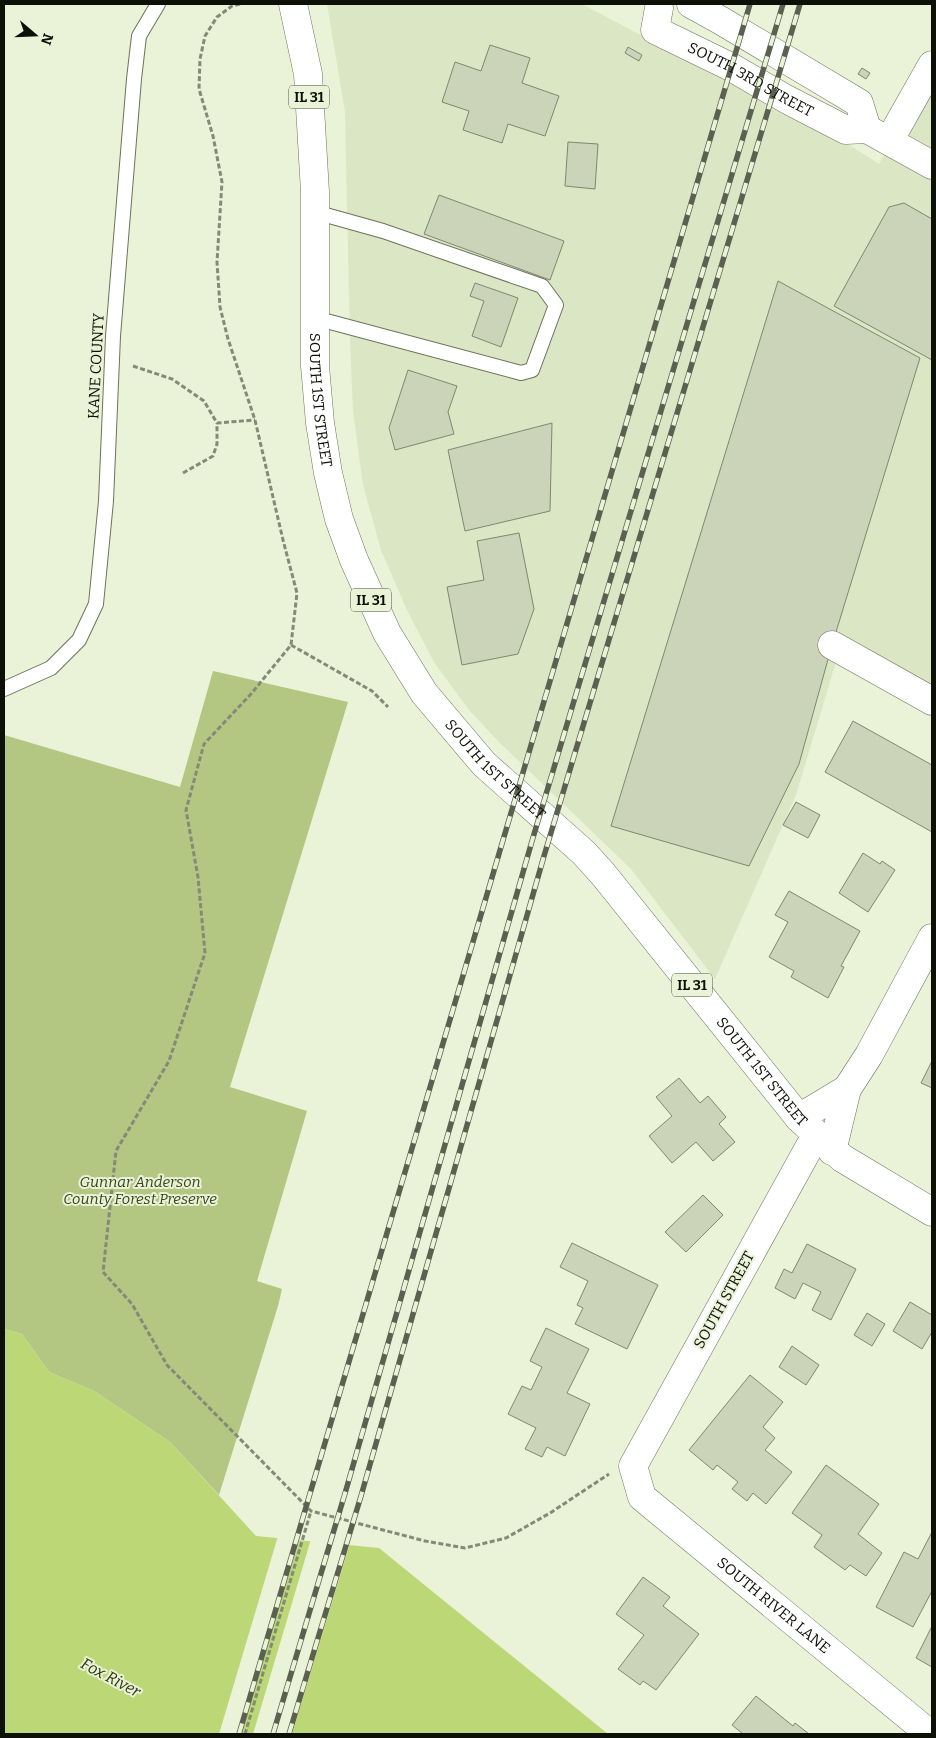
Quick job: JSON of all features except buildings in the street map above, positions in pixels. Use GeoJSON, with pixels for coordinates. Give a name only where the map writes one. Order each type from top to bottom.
{"type":"FeatureCollection","features":[{"type":"Feature","properties":{"kind":"street","name":"IL 31"},"geometry":{"type":"LineString","coordinates":[[294,4],[308,74],[315,202]]}},
{"type":"Feature","properties":{"kind":"street"},"geometry":{"type":"LineString","coordinates":[[691,4],[859,103],[878,135],[932,65]]}},
{"type":"Feature","properties":{"kind":"street","name":"SOUTH 3RD STREET"},"geometry":{"type":"LineString","coordinates":[[661,5],[655,30],[731,67],[786,99],[846,130],[878,135],[932,165]]}},
{"type":"Feature","properties":{"kind":"street","name":"SOUTH 1ST STREET"},"geometry":{"type":"LineString","coordinates":[[315,202],[315,366],[320,423],[328,472],[339,519],[354,560],[387,633],[424,693],[484,764],[584,853],[603,874],[816,1135],[932,1212]]}},
{"type":"Feature","properties":{"kind":"street"},"geometry":{"type":"LineString","coordinates":[[832,645],[932,701]]}},
{"type":"Feature","properties":{"kind":"street","name":"SOUTH STREET"},"geometry":{"type":"LineString","coordinates":[[624,1469],[816,1135],[869,1055],[932,938]]}},
{"type":"Feature","properties":{"kind":"street","name":"SOUTH STREET"},"geometry":{"type":"LineString","coordinates":[[816,1135],[847,1089]]}},
{"type":"Feature","properties":{"kind":"street","name":"SOUTH RIVER LANE"},"geometry":{"type":"LineString","coordinates":[[624,1469],[642,1497],[930,1734]]}},
{"type":"Feature","properties":{"kind":"lane","name":"KANE COUNTY"},"geometry":{"type":"LineString","coordinates":[[4,689],[51,668],[79,640],[96,604],[106,501],[113,336],[134,78],[139,36],[158,4]]}},
{"type":"Feature","properties":{"kind":"lane"},"geometry":{"type":"LineString","coordinates":[[315,202],[383,231],[542,286],[556,305],[532,370],[521,373],[315,318]]}},
{"type":"Feature","properties":{"kind":"path"},"geometry":{"type":"LineString","coordinates":[[240,4],[232,6],[217,17],[205,36],[200,59],[200,89],[213,136],[222,182],[217,262],[220,307],[228,339],[255,420],[297,592],[291,645],[252,694],[204,744],[186,810],[198,877],[205,953],[169,1061],[116,1151],[103,1272],[132,1304],[167,1365],[311,1511],[425,1541],[465,1548],[506,1538],[550,1514],[607,1475],[624,1469]]}},
{"type":"Feature","properties":{"kind":"path"},"geometry":{"type":"LineString","coordinates":[[112,364],[132,366],[172,379],[204,401],[217,423],[217,444],[213,456],[183,473]]}},
{"type":"Feature","properties":{"kind":"path"},"geometry":{"type":"LineString","coordinates":[[217,423],[255,420]]}},
{"type":"Feature","properties":{"kind":"path"},"geometry":{"type":"LineString","coordinates":[[291,645],[372,690],[388,707]]}},
{"type":"Feature","properties":{"kind":"path"},"geometry":{"type":"LineString","coordinates":[[245,1734],[311,1511]]}},
{"type":"Feature","properties":{"kind":"shaded area"},"geometry":{"type":"Polygon","coordinates":[[[327,4],[582,4],[678,55],[735,82],[781,114],[815,123],[879,164],[932,69],[932,696],[841,645],[796,795],[715,979],[631,869],[498,741],[469,710],[434,662],[407,610],[381,550],[363,485],[353,411],[345,112],[327,4]]]}},
{"type":"Feature","properties":{"kind":"green space","name":"Gunnar Anderson County Forest Preserve"},"geometry":{"type":"Polygon","coordinates":[[[213,671],[348,702],[230,1087],[307,1111],[257,1281],[282,1289],[219,1495],[170,1442],[94,1391],[49,1372],[22,1334],[4,1329],[4,735],[180,787],[213,671]]]}},
{"type":"Feature","properties":{"kind":"water","name":"Fox River"},"geometry":{"type":"Polygon","coordinates":[[[4,1329],[22,1334],[49,1372],[94,1391],[170,1442],[256,1536],[379,1548],[608,1734],[4,1734],[4,1329]]]}},
{"type":"Feature","properties":{"kind":"pier"},"geometry":{"type":"Polygon","coordinates":[[[278,1536],[300,1538],[241,1734],[219,1734],[278,1536]]]}},
{"type":"Feature","properties":{"kind":"pier"},"geometry":{"type":"Polygon","coordinates":[[[311,1539],[350,1543],[292,1734],[253,1734],[311,1539]]]}},
{"type":"Feature","properties":{"kind":"railway"},"geometry":{"type":"LineString","coordinates":[[239,1734],[750,4]]}},
{"type":"Feature","properties":{"kind":"railway"},"geometry":{"type":"LineString","coordinates":[[273,1734],[346,1490],[532,841],[783,4]]}},
{"type":"Feature","properties":{"kind":"railway"},"geometry":{"type":"LineString","coordinates":[[289,1734],[361,1496],[544,856],[800,4]]}}]}
